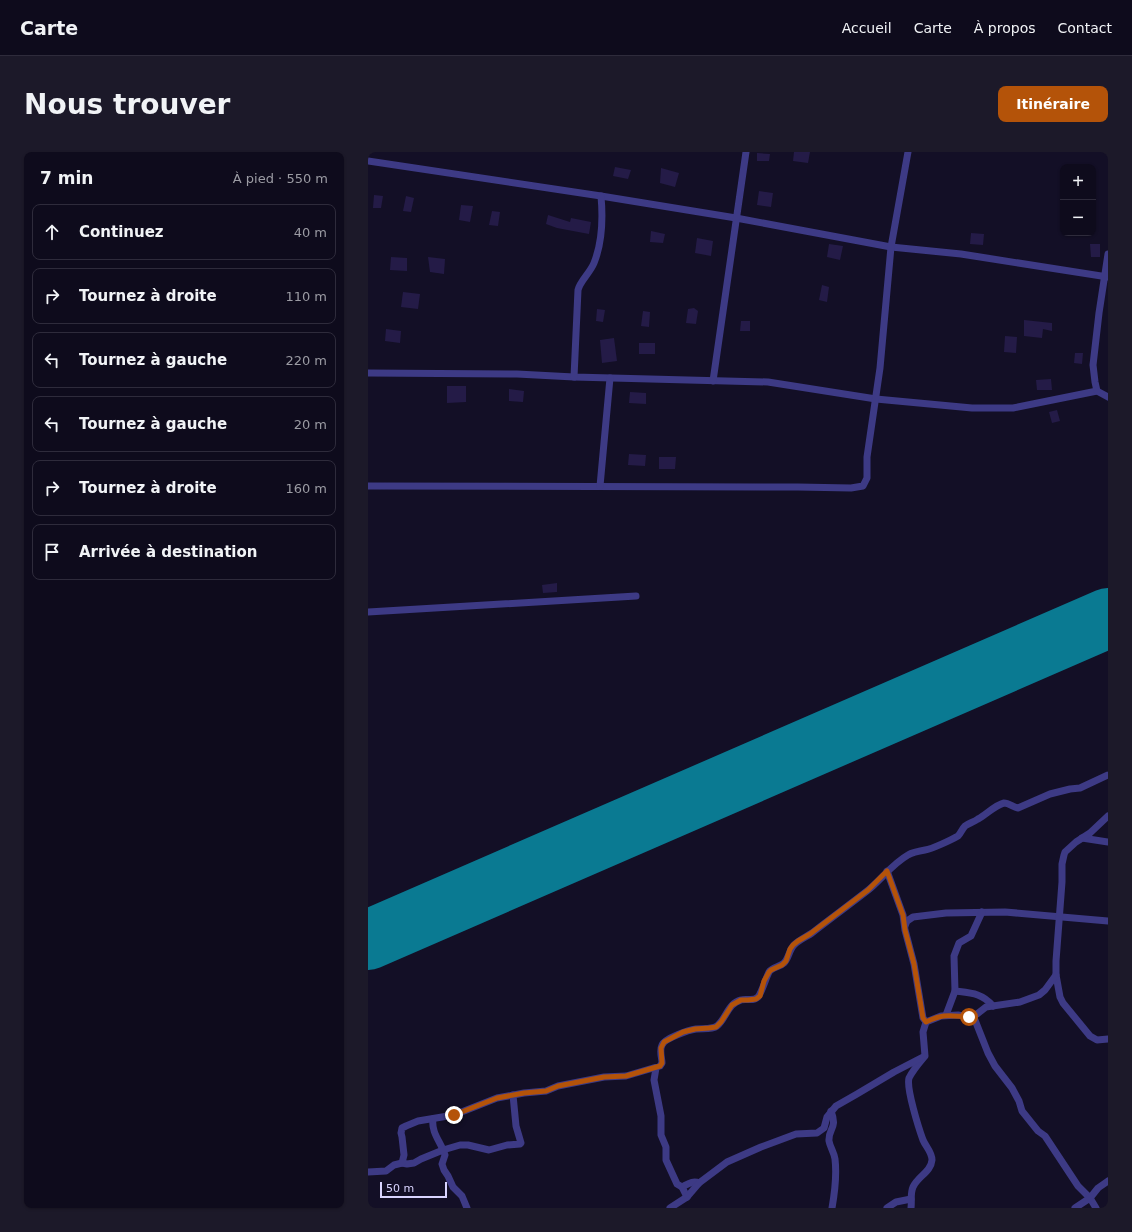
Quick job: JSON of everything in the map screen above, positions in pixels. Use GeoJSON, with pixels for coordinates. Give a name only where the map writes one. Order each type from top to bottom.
{"type":"FeatureCollection","features":[{"type":"Feature","properties":{"kind":"street"},"geometry":{"type":"LineString","coordinates":[[713,381],[746,152]]}},
{"type":"Feature","properties":{"kind":"street"},"geometry":{"type":"LineString","coordinates":[[368,486],[850,488],[863,486],[867,478],[867,457],[880,368],[891,247],[908,152]]}},
{"type":"Feature","properties":{"kind":"street"},"geometry":{"type":"LineString","coordinates":[[368,161],[736,218],[891,247],[960,254],[1107,277]]}},
{"type":"Feature","properties":{"kind":"street"},"geometry":{"type":"LineString","coordinates":[[574,377],[578,290],[594,263],[598,247],[602,217],[601,196]]}},
{"type":"Feature","properties":{"kind":"street"},"geometry":{"type":"LineString","coordinates":[[1097,391],[1093,365],[1098,313],[1107,277],[1108,254]]}},
{"type":"Feature","properties":{"kind":"street"},"geometry":{"type":"LineString","coordinates":[[368,373],[517,374],[768,382],[876,399],[972,408],[1013,408],[1097,391],[1108,397]]}},
{"type":"Feature","properties":{"kind":"street"},"geometry":{"type":"LineString","coordinates":[[600,486],[610,378]]}},
{"type":"Feature","properties":{"kind":"street"},"geometry":{"type":"LineString","coordinates":[[368,612],[636,596]]}},
{"type":"Feature","properties":{"kind":"street"},"geometry":{"type":"LineString","coordinates":[[402,1163],[404,1159],[401,1133],[402,1128],[418,1121],[454,1115],[497,1098],[546,1091],[558,1086],[604,1077],[626,1076],[660,1066],[662,1063],[661,1048],[664,1042],[683,1032],[716,1027],[732,1005],[741,1000],[756,999],[760,996],[764,981],[769,972],[786,961],[793,945],[868,890],[895,864],[908,855],[934,847],[957,836],[965,826],[1003,804],[1006,803],[1018,808],[1050,794],[1080,788],[1108,775]]}},
{"type":"Feature","properties":{"kind":"street"},"geometry":{"type":"LineString","coordinates":[[1108,816],[1090,833],[1076,842],[1064,855],[1062,864],[1056,961],[1056,975],[1060,997],[1063,1003],[1090,1036],[1098,1040],[1108,1039]]}},
{"type":"Feature","properties":{"kind":"street"},"geometry":{"type":"LineString","coordinates":[[1082,838],[1108,842]]}},
{"type":"Feature","properties":{"kind":"street"},"geometry":{"type":"LineString","coordinates":[[887,871],[903,915],[904,926],[914,964],[923,1018],[926,1022],[923,1032],[925,1056],[910,1077],[908,1088],[923,1140],[930,1151],[932,1158],[930,1167],[913,1186],[911,1194],[911,1208]]}},
{"type":"Feature","properties":{"kind":"street"},"geometry":{"type":"LineString","coordinates":[[903,915],[913,917],[946,913],[982,912],[1037,914],[1058,918],[1108,921]]}},
{"type":"Feature","properties":{"kind":"street"},"geometry":{"type":"LineString","coordinates":[[946,1015],[955,991],[954,956],[959,943],[971,936],[982,912]]}},
{"type":"Feature","properties":{"kind":"street"},"geometry":{"type":"LineString","coordinates":[[904,926],[907,921],[913,917]]}},
{"type":"Feature","properties":{"kind":"street"},"geometry":{"type":"LineString","coordinates":[[926,1022],[946,1015],[969,1017],[977,1014],[986,1007],[1020,1002],[1039,995],[1045,990],[1056,975]]}},
{"type":"Feature","properties":{"kind":"street"},"geometry":{"type":"LineString","coordinates":[[955,991],[978,994],[988,1000],[993,1006]]}},
{"type":"Feature","properties":{"kind":"street"},"geometry":{"type":"LineString","coordinates":[[973,1015],[988,1053],[995,1066],[1012,1088],[1019,1101],[1022,1111],[1038,1131],[1045,1136],[1078,1186],[1090,1198],[1096,1208]]}},
{"type":"Feature","properties":{"kind":"street"},"geometry":{"type":"LineString","coordinates":[[670,1208],[687,1197],[699,1182],[727,1162],[796,1134],[817,1133],[824,1128],[827,1117],[836,1106],[894,1072],[925,1056]]}},
{"type":"Feature","properties":{"kind":"street"},"geometry":{"type":"LineString","coordinates":[[656,1068],[654,1080],[661,1116],[661,1135],[665,1142],[666,1160],[672,1176],[677,1184],[682,1187],[687,1197]]}},
{"type":"Feature","properties":{"kind":"street"},"geometry":{"type":"LineString","coordinates":[[368,1172],[382,1172],[394,1165],[414,1163],[443,1150],[460,1145],[468,1145],[489,1150],[507,1145],[520,1144],[521,1140],[516,1126],[513,1095]]}},
{"type":"Feature","properties":{"kind":"street"},"geometry":{"type":"LineString","coordinates":[[831,1111],[834,1125],[829,1142],[834,1156],[836,1178],[832,1208]]}},
{"type":"Feature","properties":{"kind":"street"},"geometry":{"type":"LineString","coordinates":[[433,1118],[433,1129],[445,1155],[442,1164],[444,1170],[453,1187],[462,1196],[467,1208]]}},
{"type":"Feature","properties":{"kind":"street"},"geometry":{"type":"LineString","coordinates":[[682,1187],[696,1181],[699,1182]]}},
{"type":"Feature","properties":{"kind":"street"},"geometry":{"type":"LineString","coordinates":[[1075,1208],[1090,1198],[1098,1188],[1108,1182]]}},
{"type":"Feature","properties":{"kind":"street"},"geometry":{"type":"LineString","coordinates":[[886,1208],[896,1202],[911,1199]]}},
{"type":"Feature","properties":{"kind":"building"},"geometry":{"type":"Polygon","coordinates":[[[794,152],[810,152],[808,163],[793,161],[794,152]]]}},
{"type":"Feature","properties":{"kind":"building"},"geometry":{"type":"Polygon","coordinates":[[[757,153],[770,154],[769,161],[757,161],[757,153]]]}},
{"type":"Feature","properties":{"kind":"building"},"geometry":{"type":"Polygon","coordinates":[[[615,167],[631,170],[628,179],[613,176],[615,167]]]}},
{"type":"Feature","properties":{"kind":"building"},"geometry":{"type":"Polygon","coordinates":[[[661,168],[679,173],[675,187],[660,183],[661,168]]]}},
{"type":"Feature","properties":{"kind":"building"},"geometry":{"type":"Polygon","coordinates":[[[759,191],[773,193],[771,207],[757,205],[759,191]]]}},
{"type":"Feature","properties":{"kind":"building"},"geometry":{"type":"Polygon","coordinates":[[[374,195],[383,196],[381,208],[373,208],[374,195]]]}},
{"type":"Feature","properties":{"kind":"building"},"geometry":{"type":"Polygon","coordinates":[[[406,196],[414,198],[411,212],[403,211],[406,196]]]}},
{"type":"Feature","properties":{"kind":"building"},"geometry":{"type":"Polygon","coordinates":[[[461,205],[473,206],[470,222],[459,220],[461,205]]]}},
{"type":"Feature","properties":{"kind":"building"},"geometry":{"type":"Polygon","coordinates":[[[492,211],[500,212],[498,226],[489,225],[492,211]]]}},
{"type":"Feature","properties":{"kind":"building"},"geometry":{"type":"Polygon","coordinates":[[[548,215],[570,222],[571,218],[591,222],[589,234],[557,228],[546,224],[548,215]]]}},
{"type":"Feature","properties":{"kind":"building"},"geometry":{"type":"Polygon","coordinates":[[[651,231],[665,234],[663,243],[650,242],[651,231]]]}},
{"type":"Feature","properties":{"kind":"building"},"geometry":{"type":"Polygon","coordinates":[[[971,233],[984,234],[983,245],[970,244],[971,233]]]}},
{"type":"Feature","properties":{"kind":"building"},"geometry":{"type":"Polygon","coordinates":[[[697,238],[713,241],[711,256],[695,253],[697,238]]]}},
{"type":"Feature","properties":{"kind":"building"},"geometry":{"type":"Polygon","coordinates":[[[829,244],[843,246],[840,260],[827,257],[829,244]]]}},
{"type":"Feature","properties":{"kind":"building"},"geometry":{"type":"Polygon","coordinates":[[[1090,244],[1100,244],[1100,257],[1091,257],[1090,244]]]}},
{"type":"Feature","properties":{"kind":"building"},"geometry":{"type":"Polygon","coordinates":[[[391,257],[407,258],[407,271],[390,270],[391,257]]]}},
{"type":"Feature","properties":{"kind":"building"},"geometry":{"type":"Polygon","coordinates":[[[428,257],[445,259],[444,274],[430,272],[428,257]]]}},
{"type":"Feature","properties":{"kind":"building"},"geometry":{"type":"Polygon","coordinates":[[[822,285],[829,287],[827,302],[819,300],[822,285]]]}},
{"type":"Feature","properties":{"kind":"building"},"geometry":{"type":"Polygon","coordinates":[[[403,292],[420,294],[418,309],[401,307],[403,292]]]}},
{"type":"Feature","properties":{"kind":"building"},"geometry":{"type":"Polygon","coordinates":[[[694,308],[698,311],[696,324],[686,323],[688,309],[694,308]]]}},
{"type":"Feature","properties":{"kind":"building"},"geometry":{"type":"Polygon","coordinates":[[[597,309],[605,310],[603,322],[596,321],[597,309]]]}},
{"type":"Feature","properties":{"kind":"building"},"geometry":{"type":"Polygon","coordinates":[[[643,311],[650,312],[649,327],[641,326],[643,311]]]}},
{"type":"Feature","properties":{"kind":"building"},"geometry":{"type":"Polygon","coordinates":[[[1024,320],[1052,323],[1052,331],[1043,329],[1042,338],[1024,336],[1024,320]]]}},
{"type":"Feature","properties":{"kind":"building"},"geometry":{"type":"Polygon","coordinates":[[[741,321],[750,321],[750,331],[740,331],[741,321]]]}},
{"type":"Feature","properties":{"kind":"building"},"geometry":{"type":"Polygon","coordinates":[[[386,329],[401,331],[400,343],[385,341],[386,329]]]}},
{"type":"Feature","properties":{"kind":"building"},"geometry":{"type":"Polygon","coordinates":[[[1005,336],[1017,337],[1016,353],[1004,352],[1005,336]]]}},
{"type":"Feature","properties":{"kind":"building"},"geometry":{"type":"Polygon","coordinates":[[[614,338],[617,361],[602,363],[600,340],[614,338]]]}},
{"type":"Feature","properties":{"kind":"building"},"geometry":{"type":"Polygon","coordinates":[[[639,343],[655,343],[655,354],[639,354],[639,343]]]}},
{"type":"Feature","properties":{"kind":"building"},"geometry":{"type":"Polygon","coordinates":[[[1075,353],[1083,353],[1082,364],[1074,363],[1075,353]]]}},
{"type":"Feature","properties":{"kind":"building"},"geometry":{"type":"Polygon","coordinates":[[[1051,379],[1052,390],[1037,390],[1036,380],[1051,379]]]}},
{"type":"Feature","properties":{"kind":"building"},"geometry":{"type":"Polygon","coordinates":[[[447,386],[466,386],[466,402],[447,403],[447,386]]]}},
{"type":"Feature","properties":{"kind":"building"},"geometry":{"type":"Polygon","coordinates":[[[509,389],[524,391],[523,402],[509,401],[509,389]]]}},
{"type":"Feature","properties":{"kind":"building"},"geometry":{"type":"Polygon","coordinates":[[[630,392],[646,393],[646,404],[629,403],[630,392]]]}},
{"type":"Feature","properties":{"kind":"building"},"geometry":{"type":"Polygon","coordinates":[[[1057,410],[1060,421],[1052,423],[1049,412],[1057,410]]]}},
{"type":"Feature","properties":{"kind":"building"},"geometry":{"type":"Polygon","coordinates":[[[629,454],[646,455],[645,466],[628,465],[629,454]]]}},
{"type":"Feature","properties":{"kind":"building"},"geometry":{"type":"Polygon","coordinates":[[[659,457],[676,457],[675,469],[659,469],[659,457]]]}},
{"type":"Feature","properties":{"kind":"building"},"geometry":{"type":"Polygon","coordinates":[[[557,583],[557,592],[543,593],[542,585],[557,583]]]}},
{"type":"Feature","properties":{"kind":"runway"},"geometry":{"type":"LineString","coordinates":[[368,940],[1108,618]]}},
{"type":"Feature","properties":{"kind":"route"},"geometry":{"type":"LineString","coordinates":[[454,1115],[497,1098],[546,1091],[558,1086],[590,1081],[604,1077],[626,1076],[635,1072],[660,1066],[662,1063],[661,1048],[664,1042],[683,1032],[716,1027],[732,1005],[741,1000],[756,999],[760,996],[764,981],[769,972],[786,961],[793,945],[868,890],[887,871],[903,915],[905,930],[914,964],[923,1018],[926,1022],[941,1016],[958,1015],[969,1017]]}}]}
